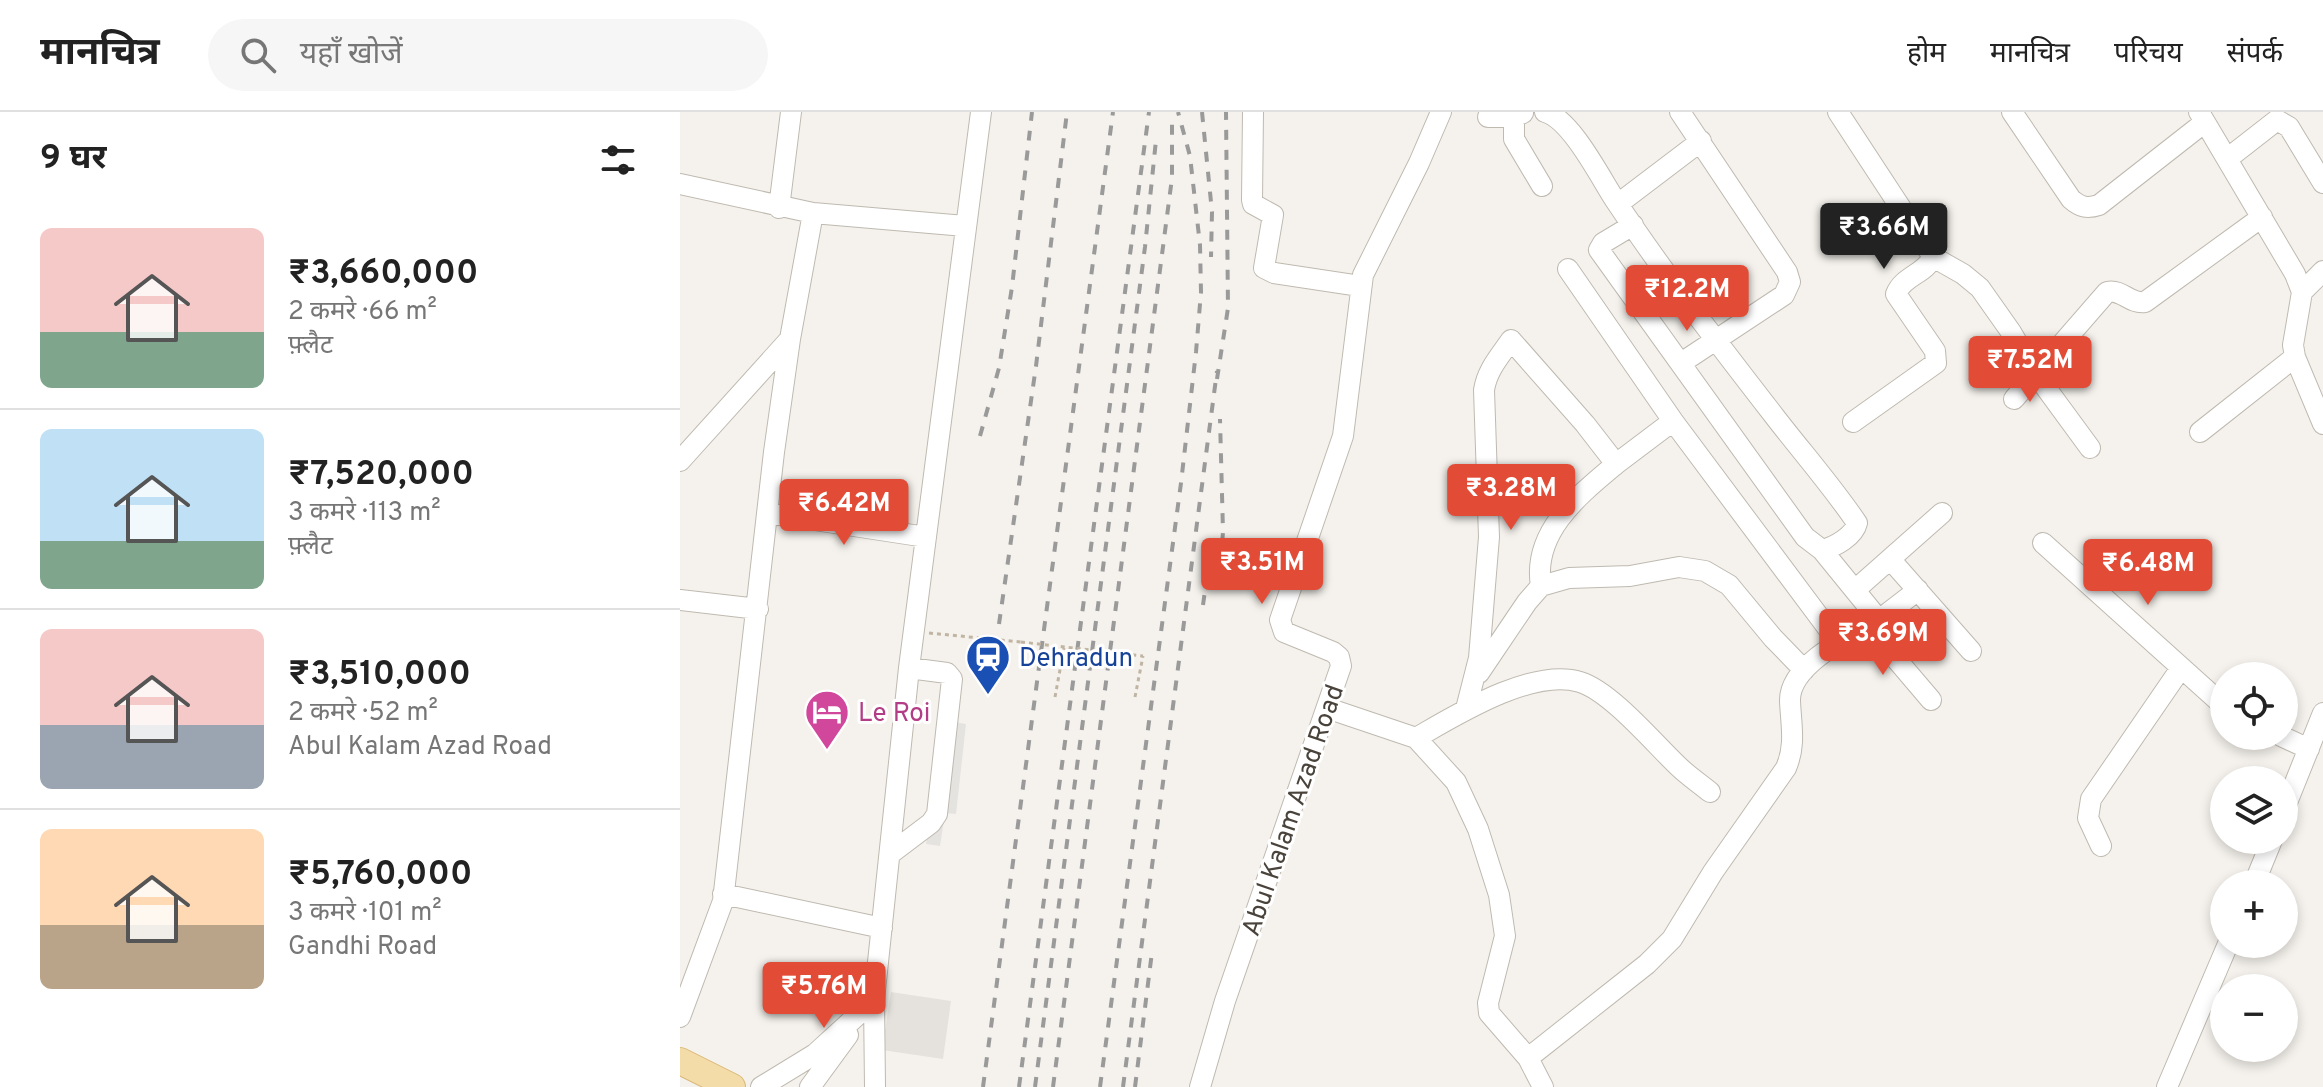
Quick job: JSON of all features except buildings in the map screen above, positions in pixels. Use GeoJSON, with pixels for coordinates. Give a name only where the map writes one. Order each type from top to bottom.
{"type":"FeatureCollection","features":[{"type":"Feature","properties":{"kind":"main road"},"geometry":{"type":"LineString","coordinates":[[680,1061],[732,1087]]}},
{"type":"Feature","properties":{"kind":"main road"},"geometry":{"type":"LineString","coordinates":[[680,1079],[696,1087]]}},
{"type":"Feature","properties":{"kind":"street"},"geometry":{"type":"LineString","coordinates":[[779,208],[791,112]]}},
{"type":"Feature","properties":{"kind":"street"},"geometry":{"type":"LineString","coordinates":[[875,1087],[874,1000],[909,668],[981,112]]}},
{"type":"Feature","properties":{"kind":"street"},"geometry":{"type":"LineString","coordinates":[[1253,112],[1252,200],[1253,204],[1273,215],[1264,268],[1274,273],[1360,286]]}},
{"type":"Feature","properties":{"kind":"street","name":"Abul Kalam Azad Road"},"geometry":{"type":"LineString","coordinates":[[1200,1087],[1225,1001],[1341,666],[1339,657],[1333,652],[1284,632],[1280,620],[1343,436],[1360,286],[1367,264],[1419,163],[1441,112]]}},
{"type":"Feature","properties":{"kind":"street"},"geometry":{"type":"LineString","coordinates":[[1488,117],[1535,112]]}},
{"type":"Feature","properties":{"kind":"street"},"geometry":{"type":"LineString","coordinates":[[1545,112],[1555,115],[1567,127],[1716,341],[1857,523],[1854,531],[1836,545],[1822,550]]}},
{"type":"Feature","properties":{"kind":"street"},"geometry":{"type":"LineString","coordinates":[[1680,112],[1752,217],[1787,272],[1790,282],[1784,295],[1681,363]]}},
{"type":"Feature","properties":{"kind":"street"},"geometry":{"type":"LineString","coordinates":[[1838,112],[1933,257],[1980,288],[2035,373],[2090,448]]}},
{"type":"Feature","properties":{"kind":"street"},"geometry":{"type":"LineString","coordinates":[[2012,112],[2071,199],[2090,208],[2099,205],[2202,117],[2295,274],[2302,292],[2293,345],[2295,357],[2323,424]]}},
{"type":"Feature","properties":{"kind":"street"},"geometry":{"type":"LineString","coordinates":[[1522,114],[1514,139],[1542,186]]}},
{"type":"Feature","properties":{"kind":"street"},"geometry":{"type":"LineString","coordinates":[[2227,159],[2277,120],[2289,127],[2323,183]]}},
{"type":"Feature","properties":{"kind":"street"},"geometry":{"type":"LineString","coordinates":[[1618,204],[1701,141]]}},
{"type":"Feature","properties":{"kind":"street"},"geometry":{"type":"LineString","coordinates":[[680,184],[779,208],[965,226]]}},
{"type":"Feature","properties":{"kind":"street"},"geometry":{"type":"LineString","coordinates":[[680,1017],[723,894],[774,452],[790,339],[813,213]]}},
{"type":"Feature","properties":{"kind":"street"},"geometry":{"type":"LineString","coordinates":[[2014,399],[2107,292],[2122,292],[2132,301],[2145,302],[2262,217]]}},
{"type":"Feature","properties":{"kind":"street"},"geometry":{"type":"LineString","coordinates":[[1633,225],[1603,243],[1599,250],[1782,506],[1855,590],[1873,623],[1931,700]]}},
{"type":"Feature","properties":{"kind":"street"},"geometry":{"type":"LineString","coordinates":[[1853,422],[1936,363],[1935,351],[1896,294],[1902,283],[1925,268],[1933,257]]}},
{"type":"Feature","properties":{"kind":"street"},"geometry":{"type":"LineString","coordinates":[[1568,269],[1673,421],[1838,642]]}},
{"type":"Feature","properties":{"kind":"street"},"geometry":{"type":"LineString","coordinates":[[2302,292],[2323,271]]}},
{"type":"Feature","properties":{"kind":"street"},"geometry":{"type":"LineString","coordinates":[[680,461],[790,339]]}},
{"type":"Feature","properties":{"kind":"street"},"geometry":{"type":"LineString","coordinates":[[1466,709],[1476,677],[1489,537],[1484,390],[1493,365],[1511,340],[1616,464]]}},
{"type":"Feature","properties":{"kind":"street"},"geometry":{"type":"LineString","coordinates":[[2200,432],[2295,357]]}},
{"type":"Feature","properties":{"kind":"street"},"geometry":{"type":"LineString","coordinates":[[1541,586],[1538,570],[1541,555],[1558,521],[1578,496],[1673,421]]}},
{"type":"Feature","properties":{"kind":"street"},"geometry":{"type":"LineString","coordinates":[[769,513],[926,537]]}},
{"type":"Feature","properties":{"kind":"street"},"geometry":{"type":"LineString","coordinates":[[1855,590],[1942,513]]}},
{"type":"Feature","properties":{"kind":"street"},"geometry":{"type":"LineString","coordinates":[[2043,543],[2210,694]]}},
{"type":"Feature","properties":{"kind":"street"},"geometry":{"type":"LineString","coordinates":[[1890,559],[1971,651]]}},
{"type":"Feature","properties":{"kind":"street"},"geometry":{"type":"LineString","coordinates":[[1476,677],[1541,586],[1569,578],[1630,576],[1664,568],[1694,568],[1729,585],[1804,670]]}},
{"type":"Feature","properties":{"kind":"street"},"geometry":{"type":"LineString","coordinates":[[1528,1058],[1647,964],[1672,939],[1713,872],[1786,768],[1794,742],[1791,692],[1804,670],[1838,642],[1873,623],[1918,590]]}},
{"type":"Feature","properties":{"kind":"street"},"geometry":{"type":"LineString","coordinates":[[680,600],[758,609]]}},
{"type":"Feature","properties":{"kind":"street"},"geometry":{"type":"LineString","coordinates":[[890,854],[931,823],[937,814],[952,679],[947,673],[909,668]]}},
{"type":"Feature","properties":{"kind":"street"},"geometry":{"type":"LineString","coordinates":[[2101,846],[2088,818],[2091,799],[2181,668]]}},
{"type":"Feature","properties":{"kind":"street"},"geometry":{"type":"LineString","coordinates":[[1416,738],[1479,702],[1544,679],[1578,681],[1589,685],[1614,704],[1679,767],[1710,792]]}},
{"type":"Feature","properties":{"kind":"street"},"geometry":{"type":"LineString","coordinates":[[1327,708],[1416,738],[1452,775],[1478,829],[1499,895],[1505,936],[1488,1003],[1489,1013],[1528,1058],[1543,1087]]}},
{"type":"Feature","properties":{"kind":"street"},"geometry":{"type":"LineString","coordinates":[[2298,776],[2323,713]]}},
{"type":"Feature","properties":{"kind":"street"},"geometry":{"type":"LineString","coordinates":[[2298,744],[2309,749]]}},
{"type":"Feature","properties":{"kind":"street"},"geometry":{"type":"LineString","coordinates":[[723,894],[882,928]]}},
{"type":"Feature","properties":{"kind":"street"},"geometry":{"type":"LineString","coordinates":[[2167,1087],[2222,958]]}},
{"type":"Feature","properties":{"kind":"street"},"geometry":{"type":"LineString","coordinates":[[761,1087],[815,1054],[874,1000]]}},
{"type":"Feature","properties":{"kind":"street"},"geometry":{"type":"LineString","coordinates":[[810,1087],[874,1000]]}},
{"type":"Feature","properties":{"kind":"path"},"geometry":{"type":"LineString","coordinates":[[914,631],[1143,656],[1135,697]]}},
{"type":"Feature","properties":{"kind":"path"},"geometry":{"type":"LineString","coordinates":[[1055,697],[1064,648]]}},
{"type":"Feature","properties":{"kind":"shaded area"},"geometry":{"type":"Polygon","coordinates":[[[946,665],[956,666],[949,721],[966,724],[956,814],[945,813],[940,846],[926,844],[946,665]]]}},
{"type":"Feature","properties":{"kind":"shaded area"},"geometry":{"type":"Polygon","coordinates":[[[891,992],[951,1001],[943,1059],[882,1050],[891,992]]]}},
{"type":"Feature","properties":{"kind":"railway"},"geometry":{"type":"LineString","coordinates":[[980,436],[999,368],[1012,287],[1032,112]]}},
{"type":"Feature","properties":{"kind":"railway"},"geometry":{"type":"LineString","coordinates":[[999,624],[1036,366],[1067,112]]}},
{"type":"Feature","properties":{"kind":"railway"},"geometry":{"type":"LineString","coordinates":[[983,1087],[1113,112]]}},
{"type":"Feature","properties":{"kind":"railway"},"geometry":{"type":"LineString","coordinates":[[1019,1087],[1149,112]]}},
{"type":"Feature","properties":{"kind":"railway"},"geometry":{"type":"LineString","coordinates":[[1100,1087],[1181,483],[1201,292],[1200,245],[1190,156],[1178,112]]}},
{"type":"Feature","properties":{"kind":"railway"},"geometry":{"type":"LineString","coordinates":[[1202,112],[1212,212],[1211,257]]}},
{"type":"Feature","properties":{"kind":"railway"},"geometry":{"type":"LineString","coordinates":[[1217,379],[1228,308],[1226,112]]}},
{"type":"Feature","properties":{"kind":"railway"},"geometry":{"type":"LineString","coordinates":[[1053,1087],[1172,178],[1172,116]]}},
{"type":"Feature","properties":{"kind":"railway"},"geometry":{"type":"LineString","coordinates":[[1035,1087],[1145,247],[1156,140]]}},
{"type":"Feature","properties":{"kind":"railway"},"geometry":{"type":"LineString","coordinates":[[1123,1087],[1217,371]]}},
{"type":"Feature","properties":{"kind":"railway"},"geometry":{"type":"LineString","coordinates":[[1219,583],[1223,532],[1220,419]]}},
{"type":"Feature","properties":{"kind":"railway"},"geometry":{"type":"LineString","coordinates":[[1203,605],[1211,548]]}},
{"type":"Feature","properties":{"kind":"railway"},"geometry":{"type":"LineString","coordinates":[[1135,1087],[1152,952]]}},
{"type":"Feature","properties":{"kind":"place","name":"Dehradun"},"geometry":{"type":"Point","coordinates":[988,696]}},
{"type":"Feature","properties":{"kind":"place","name":"Le Roi"},"geometry":{"type":"Point","coordinates":[827,751]}}]}
